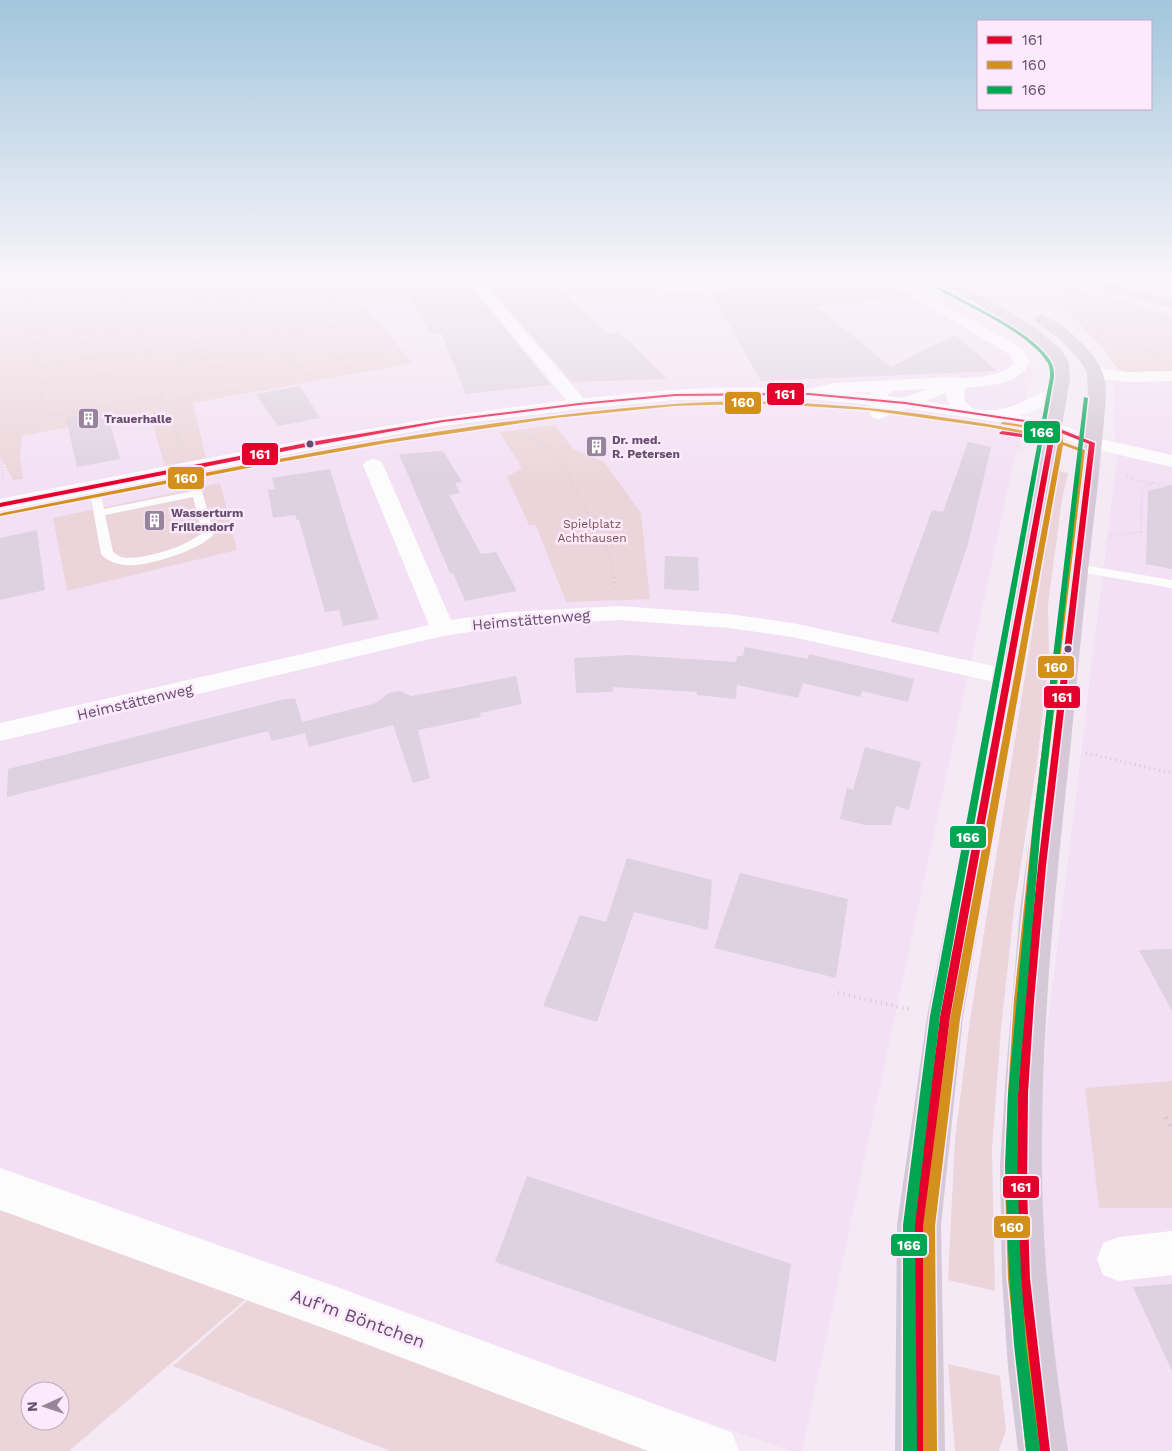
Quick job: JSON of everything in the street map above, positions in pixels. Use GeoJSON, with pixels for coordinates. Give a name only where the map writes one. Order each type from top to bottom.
{"type":"FeatureCollection","features":[{"type":"Feature","properties":{"kind":"main road"},"geometry":{"type":"LineString","coordinates":[[920,1451],[920,1225],[950,990],[1060,391],[1062,368],[1058,357],[1051,347]]}},
{"type":"Feature","properties":{"kind":"main road"},"geometry":{"type":"LineString","coordinates":[[1043,1451],[1032,1368],[1024,1278],[1021,1165],[1024,1072],[1038,909],[1090,471],[1097,393],[1095,373],[1088,360],[1077,347]]}},
{"type":"Feature","properties":{"kind":"street"},"geometry":{"type":"LineString","coordinates":[[530,347],[579,404],[761,405],[882,400],[954,382],[958,384]]}},
{"type":"Feature","properties":{"kind":"street"},"geometry":{"type":"LineString","coordinates":[[905,403],[958,384],[992,381],[1018,370],[1022,365],[1022,359],[1017,352],[1008,347]]}},
{"type":"Feature","properties":{"kind":"street"},"geometry":{"type":"LineString","coordinates":[[1095,373],[1127,377],[1172,376]]}},
{"type":"Feature","properties":{"kind":"street"},"geometry":{"type":"LineString","coordinates":[[958,384],[955,401],[966,412]]}},
{"type":"Feature","properties":{"kind":"street"},"geometry":{"type":"LineString","coordinates":[[993,415],[1026,408],[1060,391]]}},
{"type":"Feature","properties":{"kind":"street"},"geometry":{"type":"LineString","coordinates":[[0,505],[356,436],[500,414],[683,394],[809,394],[882,400],[993,415],[1052,434]]}},
{"type":"Feature","properties":{"kind":"street"},"geometry":{"type":"LineString","coordinates":[[882,400],[1052,434],[1172,461]]}},
{"type":"Feature","properties":{"kind":"street"},"geometry":{"type":"LineString","coordinates":[[373,465],[443,629]]}},
{"type":"Feature","properties":{"kind":"street","name":"Heimstättenweg"},"geometry":{"type":"LineString","coordinates":[[0,732],[443,629],[510,619],[619,614],[729,621],[792,630],[1008,677]]}},
{"type":"Feature","properties":{"kind":"street","name":"Auf'm Böntchen"},"geometry":{"type":"LineString","coordinates":[[0,1189],[337,1310],[714,1451]]}},
{"type":"Feature","properties":{"kind":"street"},"geometry":{"type":"LineString","coordinates":[[1119,1259],[1172,1253]]}},
{"type":"Feature","properties":{"kind":"lane"},"geometry":{"type":"LineString","coordinates":[[94,486],[99,513],[107,554],[117,560],[127,562],[189,548],[199,544],[208,534],[198,493],[99,513]]}},
{"type":"Feature","properties":{"kind":"lane"},"geometry":{"type":"LineString","coordinates":[[1079,554],[1172,584]]}},
{"type":"Feature","properties":{"kind":"path"},"geometry":{"type":"LineString","coordinates":[[33,347],[44,417],[162,396]]}},
{"type":"Feature","properties":{"kind":"path"},"geometry":{"type":"LineString","coordinates":[[33,350],[56,347]]}},
{"type":"Feature","properties":{"kind":"path"},"geometry":{"type":"LineString","coordinates":[[121,347],[124,354]]}},
{"type":"Feature","properties":{"kind":"path"},"geometry":{"type":"LineString","coordinates":[[144,347],[190,468]]}},
{"type":"Feature","properties":{"kind":"path"},"geometry":{"type":"LineString","coordinates":[[36,367],[171,347]]}},
{"type":"Feature","properties":{"kind":"path"},"geometry":{"type":"LineString","coordinates":[[175,347],[182,372],[195,397]]}},
{"type":"Feature","properties":{"kind":"path"},"geometry":{"type":"LineString","coordinates":[[178,354],[231,347]]}},
{"type":"Feature","properties":{"kind":"path"},"geometry":{"type":"LineString","coordinates":[[253,347],[269,373]]}},
{"type":"Feature","properties":{"kind":"path"},"geometry":{"type":"LineString","coordinates":[[283,347],[299,373],[306,374],[376,362],[381,358],[371,347]]}},
{"type":"Feature","properties":{"kind":"path"},"geometry":{"type":"LineString","coordinates":[[347,347],[354,356]]}},
{"type":"Feature","properties":{"kind":"path"},"geometry":{"type":"LineString","coordinates":[[1137,347],[1162,354]]}},
{"type":"Feature","properties":{"kind":"path"},"geometry":{"type":"LineString","coordinates":[[180,362],[256,351]]}},
{"type":"Feature","properties":{"kind":"path"},"geometry":{"type":"LineString","coordinates":[[269,373],[376,352]]}},
{"type":"Feature","properties":{"kind":"path"},"geometry":{"type":"LineString","coordinates":[[38,384],[119,372],[114,355]]}},
{"type":"Feature","properties":{"kind":"path"},"geometry":{"type":"LineString","coordinates":[[88,359],[93,376]]}},
{"type":"Feature","properties":{"kind":"path"},"geometry":{"type":"LineString","coordinates":[[182,372],[260,360]]}},
{"type":"Feature","properties":{"kind":"path"},"geometry":{"type":"LineString","coordinates":[[62,363],[67,380]]}},
{"type":"Feature","properties":{"kind":"path"},"geometry":{"type":"LineString","coordinates":[[165,402],[258,385],[264,382],[269,373]]}},
{"type":"Feature","properties":{"kind":"path"},"geometry":{"type":"LineString","coordinates":[[86,409],[87,415]]}},
{"type":"Feature","properties":{"kind":"path"},"geometry":{"type":"LineString","coordinates":[[500,414],[511,431],[534,438],[545,444],[566,470],[609,554],[619,614]]}},
{"type":"Feature","properties":{"kind":"path"},"geometry":{"type":"LineString","coordinates":[[1135,480],[1153,483]]}},
{"type":"Feature","properties":{"kind":"path"},"geometry":{"type":"LineString","coordinates":[[1079,554],[1141,532],[1142,488],[1153,483]]}},
{"type":"Feature","properties":{"kind":"path"},"geometry":{"type":"LineString","coordinates":[[1153,483],[1154,489]]}},
{"type":"Feature","properties":{"kind":"path"},"geometry":{"type":"LineString","coordinates":[[1056,746],[1172,773]]}},
{"type":"Feature","properties":{"kind":"path"},"geometry":{"type":"LineString","coordinates":[[838,993],[876,1001]]}},
{"type":"Feature","properties":{"kind":"path"},"geometry":{"type":"LineString","coordinates":[[1166,1117],[1172,1129]]}},
{"type":"Feature","properties":{"kind":"shaded area"},"geometry":{"type":"Polygon","coordinates":[[[399,347],[1016,347],[1025,352],[1033,373],[1026,396],[802,1451],[791,1451],[0,1180],[0,456],[13,480],[22,479],[21,436],[150,412],[165,465],[206,458],[193,403],[413,363],[399,347]],[[555,425],[500,433],[523,469],[507,477],[538,531],[566,602],[642,528],[641,513],[604,462],[573,449],[555,425]]]}},
{"type":"Feature","properties":{"kind":"shaded area"},"geometry":{"type":"Polygon","coordinates":[[[1115,377],[1172,378],[1172,1451],[1057,1451],[1039,1157],[1047,1032],[1117,458],[1113,412],[1115,377]]]}},
{"type":"Feature","properties":{"kind":"green space"},"geometry":{"type":"Polygon","coordinates":[[[0,347],[399,347],[413,363],[193,403],[206,458],[165,466],[149,412],[22,436],[20,457],[23,479],[13,480],[0,456],[0,347]]]}},
{"type":"Feature","properties":{"kind":"green space"},"geometry":{"type":"Polygon","coordinates":[[[1102,347],[1172,347],[1172,374],[1142,376],[1120,371],[1110,360],[1102,347]]]}},
{"type":"Feature","properties":{"kind":"green space","name":"Spielplatz Achthausen"},"geometry":{"type":"Polygon","coordinates":[[[555,425],[573,449],[604,462],[641,513],[650,599],[566,602],[538,531],[535,525],[529,525],[507,477],[522,468],[499,432],[555,425]]]}},
{"type":"Feature","properties":{"kind":"green space"},"geometry":{"type":"Polygon","coordinates":[[[1058,471],[1068,473],[1062,499],[1048,605],[1049,659],[1037,762],[1015,901],[1001,1028],[992,1149],[995,1291],[948,1280],[955,1139],[970,1020],[1058,471]]]}},
{"type":"Feature","properties":{"kind":"green space"},"geometry":{"type":"Polygon","coordinates":[[[220,483],[237,550],[67,591],[53,518],[220,483]]]}},
{"type":"Feature","properties":{"kind":"green space"},"geometry":{"type":"Polygon","coordinates":[[[1172,1081],[1172,1208],[1099,1208],[1085,1088],[1172,1081]]]}},
{"type":"Feature","properties":{"kind":"green space"},"geometry":{"type":"Polygon","coordinates":[[[0,1193],[261,1286],[69,1451],[0,1451],[0,1193]]]}},
{"type":"Feature","properties":{"kind":"green space"},"geometry":{"type":"Polygon","coordinates":[[[265,1285],[723,1451],[390,1451],[173,1366],[265,1285]]]}},
{"type":"Feature","properties":{"kind":"green space"},"geometry":{"type":"Polygon","coordinates":[[[948,1364],[1000,1376],[1006,1430],[999,1451],[955,1451],[948,1364]]]}},
{"type":"Feature","properties":{"kind":"building"},"geometry":{"type":"Polygon","coordinates":[[[447,347],[520,347],[551,385],[466,394],[447,347]]]}},
{"type":"Feature","properties":{"kind":"building"},"geometry":{"type":"Polygon","coordinates":[[[541,347],[634,347],[667,379],[572,382],[541,347]]]}},
{"type":"Feature","properties":{"kind":"building"},"geometry":{"type":"Polygon","coordinates":[[[742,347],[866,347],[891,367],[932,347],[969,347],[997,371],[761,381],[742,347]]]}},
{"type":"Feature","properties":{"kind":"building"},"geometry":{"type":"Polygon","coordinates":[[[300,386],[320,418],[278,426],[256,394],[300,386]]]}},
{"type":"Feature","properties":{"kind":"building"},"geometry":{"type":"Polygon","coordinates":[[[107,411],[120,459],[77,467],[66,418],[107,411]]]}},
{"type":"Feature","properties":{"kind":"building"},"geometry":{"type":"Polygon","coordinates":[[[968,442],[991,447],[968,544],[938,633],[891,622],[932,510],[943,512],[968,442]]]}},
{"type":"Feature","properties":{"kind":"building"},"geometry":{"type":"Polygon","coordinates":[[[443,451],[462,482],[455,483],[460,493],[449,495],[481,554],[496,552],[517,591],[465,601],[453,573],[450,573],[399,454],[443,451]]]}},
{"type":"Feature","properties":{"kind":"building"},"geometry":{"type":"Polygon","coordinates":[[[330,469],[379,619],[343,626],[339,610],[325,612],[299,520],[297,520],[295,515],[273,518],[268,490],[275,489],[272,478],[330,469]]]}},
{"type":"Feature","properties":{"kind":"building"},"geometry":{"type":"Polygon","coordinates":[[[1172,485],[1172,569],[1146,564],[1148,491],[1172,485]]]}},
{"type":"Feature","properties":{"kind":"building"},"geometry":{"type":"Polygon","coordinates":[[[37,530],[45,590],[0,600],[0,538],[37,530]]]}},
{"type":"Feature","properties":{"kind":"building"},"geometry":{"type":"Polygon","coordinates":[[[665,556],[698,557],[699,591],[664,589],[665,556]]]}},
{"type":"Feature","properties":{"kind":"building"},"geometry":{"type":"Polygon","coordinates":[[[745,647],[808,659],[809,654],[914,679],[908,702],[862,691],[860,697],[803,683],[798,698],[737,685],[736,699],[697,695],[697,692],[613,687],[613,692],[576,693],[574,658],[630,655],[736,662],[737,656],[743,656],[745,647]]]}},
{"type":"Feature","properties":{"kind":"building"},"geometry":{"type":"Polygon","coordinates":[[[516,676],[522,704],[480,713],[481,717],[418,730],[430,778],[413,783],[393,725],[309,747],[305,733],[272,741],[268,731],[7,797],[8,769],[281,700],[295,698],[302,722],[376,703],[389,693],[400,691],[411,696],[516,676]]]}},
{"type":"Feature","properties":{"kind":"building"},"geometry":{"type":"Polygon","coordinates":[[[865,747],[921,762],[909,810],[896,806],[891,825],[865,825],[840,819],[847,788],[853,790],[865,747]]]}},
{"type":"Feature","properties":{"kind":"building"},"geometry":{"type":"Polygon","coordinates":[[[627,858],[712,880],[708,930],[634,912],[597,1022],[543,1006],[580,915],[606,922],[627,858]]]}},
{"type":"Feature","properties":{"kind":"building"},"geometry":{"type":"Polygon","coordinates":[[[740,873],[848,899],[836,978],[714,948],[740,873]]]}},
{"type":"Feature","properties":{"kind":"building"},"geometry":{"type":"Polygon","coordinates":[[[1172,949],[1172,1011],[1139,950],[1172,949]]]}},
{"type":"Feature","properties":{"kind":"building"},"geometry":{"type":"Polygon","coordinates":[[[527,1176],[791,1264],[776,1362],[495,1262],[527,1176]]]}},
{"type":"Feature","properties":{"kind":"building"},"geometry":{"type":"Polygon","coordinates":[[[1172,1284],[1172,1371],[1133,1287],[1172,1284]]]}},
{"type":"Feature","properties":{"kind":"transit line","name":"166"},"geometry":{"type":"LineString","coordinates":[[910,1451],[909,1225],[935,1016],[1052,377],[1049,361],[1035,347]]}},
{"type":"Feature","properties":{"kind":"transit line","name":"161"},"geometry":{"type":"LineString","coordinates":[[0,505],[311,444],[443,421],[579,404],[675,395],[809,394],[905,403],[1025,421],[1053,428],[1092,443],[1042,866],[1029,1001],[1023,1093],[1021,1186],[1024,1279],[1043,1451]]}},
{"type":"Feature","properties":{"kind":"transit line","name":"166"},"geometry":{"type":"LineString","coordinates":[[1033,1451],[1020,1345],[1015,1273],[1011,1165],[1013,1095],[1037,824],[1086,398]]}},
{"type":"Feature","properties":{"kind":"transit line","name":"160"},"geometry":{"type":"LineString","coordinates":[[2,515],[258,464],[387,441],[555,417],[614,410],[706,403],[803,404],[868,409],[1008,429],[1063,443],[1082,450],[1037,822],[1019,1000],[1013,1093],[1011,1187],[1014,1279],[1033,1451]]}},
{"type":"Feature","properties":{"kind":"transit line","name":"160"},"geometry":{"type":"LineString","coordinates":[[930,1451],[929,1226],[955,1019],[1061,441],[1059,434],[1054,431],[1003,423]]}},
{"type":"Feature","properties":{"kind":"transit line","name":"161"},"geometry":{"type":"LineString","coordinates":[[920,1451],[919,1225],[945,1017],[1051,440],[1002,433]]}},
{"type":"Feature","properties":{"kind":"place","name":"Trauerhalle"},"geometry":{"type":"Point","coordinates":[88,419]}},
{"type":"Feature","properties":{"kind":"place","name":"Dr. med. R. Petersen"},"geometry":{"type":"Point","coordinates":[596,447]}},
{"type":"Feature","properties":{"kind":"place","name":"Wasserturm Frillendorf"},"geometry":{"type":"Point","coordinates":[155,520]}}]}
